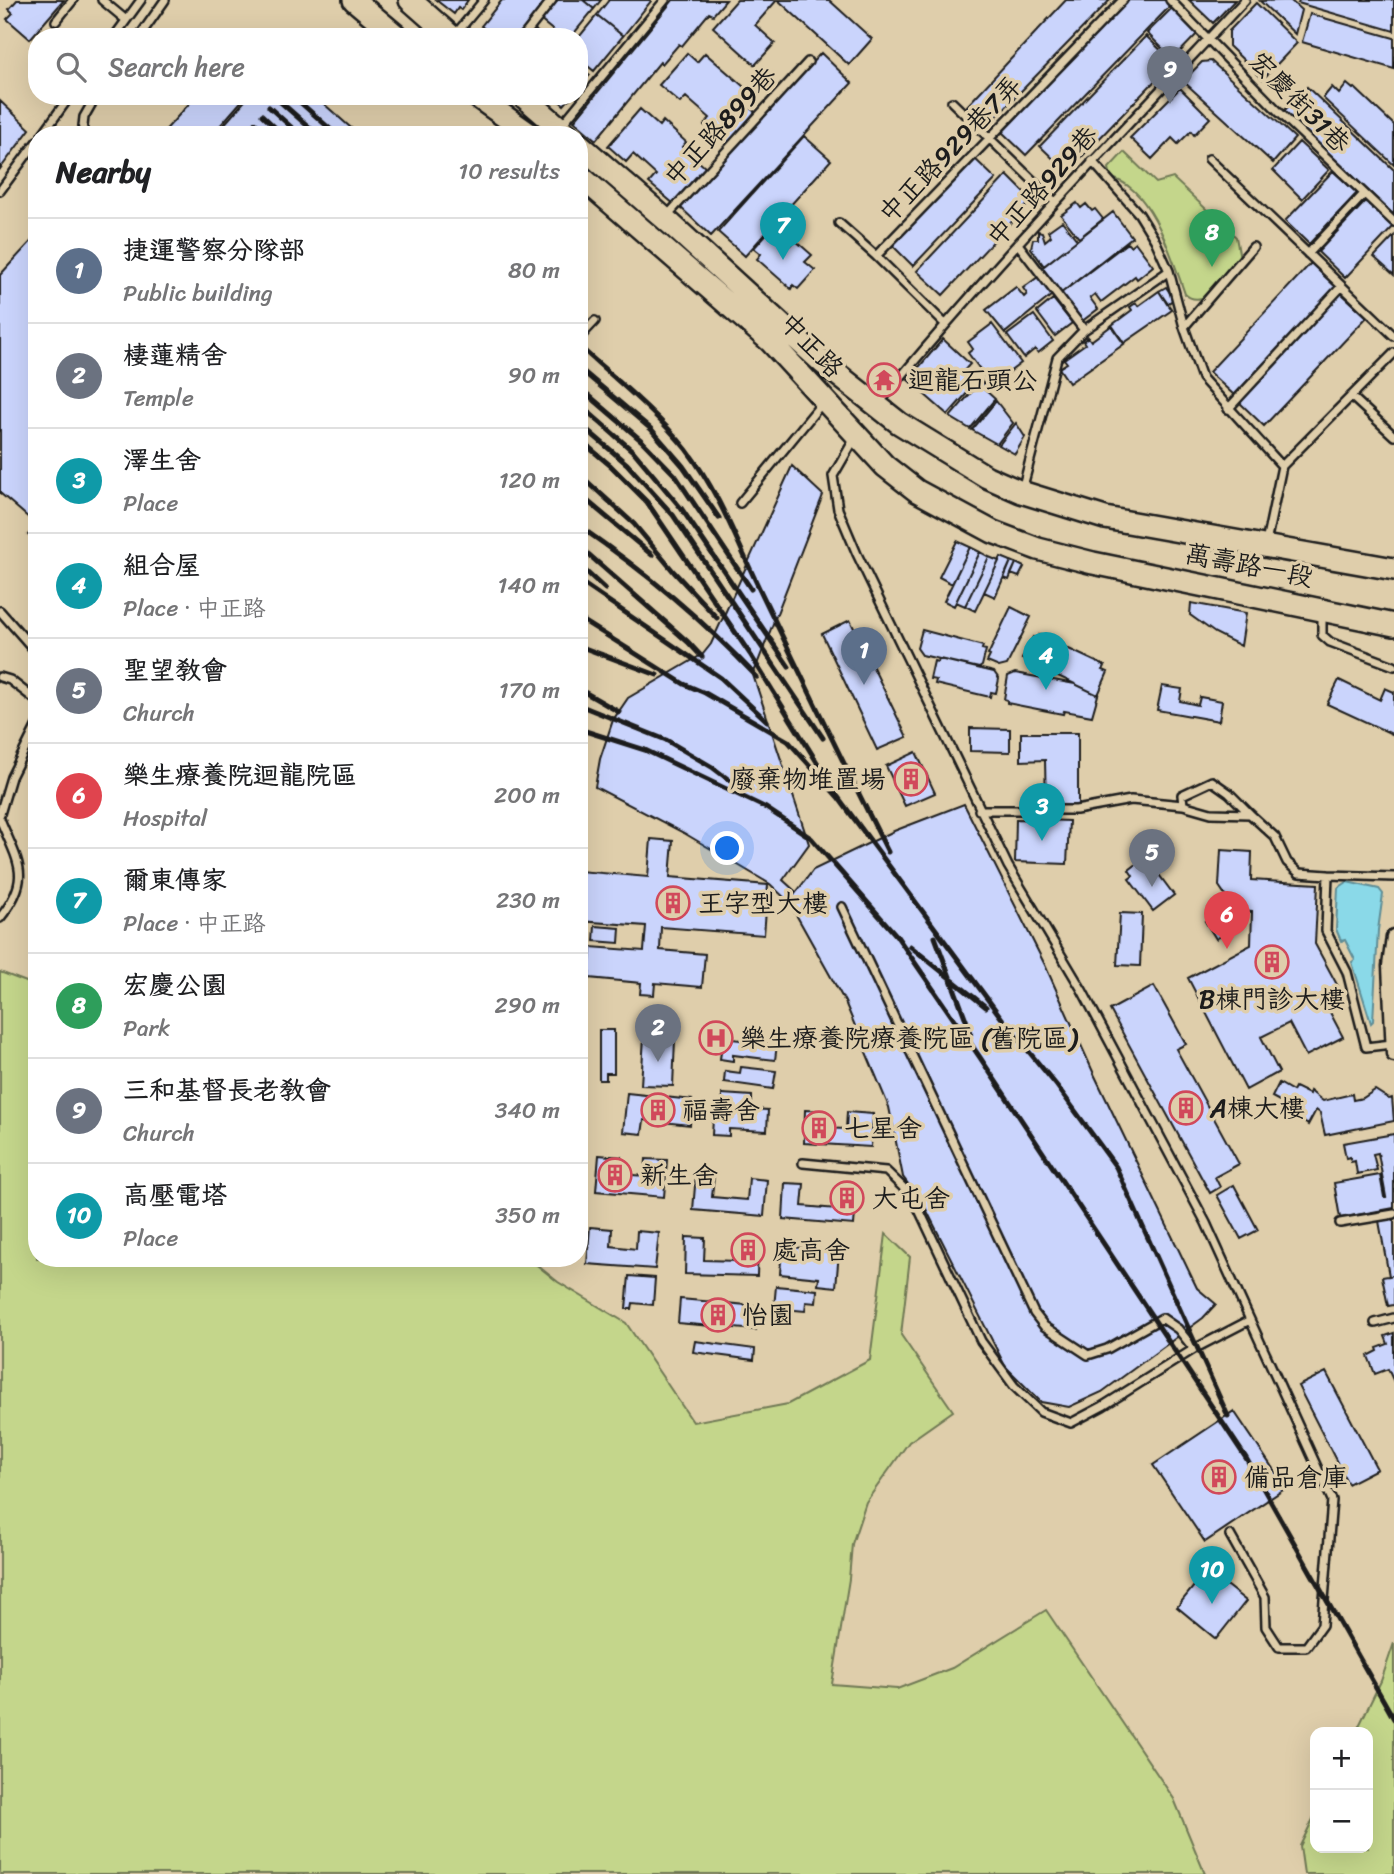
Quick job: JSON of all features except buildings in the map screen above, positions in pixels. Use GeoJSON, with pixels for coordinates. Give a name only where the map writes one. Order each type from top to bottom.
{"type":"FeatureCollection","features":[{"type":"Feature","properties":{"kind":"main road"},"geometry":{"type":"LineString","coordinates":[[354,0],[387,28]]}},
{"type":"Feature","properties":{"kind":"main road"},"geometry":{"type":"LineString","coordinates":[[410,0],[442,28]]}},
{"type":"Feature","properties":{"kind":"main road"},"geometry":{"type":"LineString","coordinates":[[489,105],[519,126]]}},
{"type":"Feature","properties":{"kind":"main road"},"geometry":{"type":"LineString","coordinates":[[534,105],[558,126]]}},
{"type":"Feature","properties":{"kind":"main road","name":"中正路"},"geometry":{"type":"LineString","coordinates":[[588,152],[823,363],[876,407],[962,462],[1021,492],[1105,518]]}},
{"type":"Feature","properties":{"kind":"main road","name":"中正路"},"geometry":{"type":"LineString","coordinates":[[588,183],[770,341],[885,466],[917,491],[993,532],[1038,549],[1093,563]]}},
{"type":"Feature","properties":{"kind":"main road"},"geometry":{"type":"LineString","coordinates":[[857,435],[876,407]]}},
{"type":"Feature","properties":{"kind":"main road","name":"萬壽路一段"},"geometry":{"type":"LineString","coordinates":[[1105,518],[1394,569]]}},
{"type":"Feature","properties":{"kind":"main road","name":"萬壽路一段"},"geometry":{"type":"LineString","coordinates":[[1093,563],[1394,625]]}},
{"type":"Feature","properties":{"kind":"street"},"geometry":{"type":"LineString","coordinates":[[1393,1049],[1390,966],[1394,937]]}},
{"type":"Feature","properties":{"kind":"lane"},"geometry":{"type":"LineString","coordinates":[[56,21],[74,0]]}},
{"type":"Feature","properties":{"kind":"lane"},"geometry":{"type":"LineString","coordinates":[[102,0],[126,20]]}},
{"type":"Feature","properties":{"kind":"lane"},"geometry":{"type":"LineString","coordinates":[[120,28],[141,0]]}},
{"type":"Feature","properties":{"kind":"lane"},"geometry":{"type":"LineString","coordinates":[[145,28],[165,0]]}},
{"type":"Feature","properties":{"kind":"lane"},"geometry":{"type":"LineString","coordinates":[[460,28],[484,0]]}},
{"type":"Feature","properties":{"kind":"lane"},"geometry":{"type":"LineString","coordinates":[[530,28],[552,0]]}},
{"type":"Feature","properties":{"kind":"lane"},"geometry":{"type":"LineString","coordinates":[[588,100],[665,0]]}},
{"type":"Feature","properties":{"kind":"lane","name":"中正路929巷7弄"},"geometry":{"type":"LineString","coordinates":[[945,324],[876,256],[1123,0]]}},
{"type":"Feature","properties":{"kind":"lane","name":"宏慶街31巷"},"geometry":{"type":"LineString","coordinates":[[1170,0],[1394,222]]}},
{"type":"Feature","properties":{"kind":"lane","name":"中正路929巷"},"geometry":{"type":"LineString","coordinates":[[876,407],[945,324],[1092,161],[1245,0]]}},
{"type":"Feature","properties":{"kind":"lane","name":"中正路899巷"},"geometry":{"type":"LineString","coordinates":[[664,218],[808,62]]}},
{"type":"Feature","properties":{"kind":"lane"},"geometry":{"type":"LineString","coordinates":[[952,102],[1055,202]]}},
{"type":"Feature","properties":{"kind":"lane"},"geometry":{"type":"LineString","coordinates":[[48,126],[64,105]]}},
{"type":"Feature","properties":{"kind":"lane"},"geometry":{"type":"LineString","coordinates":[[84,126],[91,105]]}},
{"type":"Feature","properties":{"kind":"lane"},"geometry":{"type":"LineString","coordinates":[[568,126],[584,105]]}},
{"type":"Feature","properties":{"kind":"lane"},"geometry":{"type":"LineString","coordinates":[[0,191],[28,153]]}},
{"type":"Feature","properties":{"kind":"lane"},"geometry":{"type":"LineString","coordinates":[[1209,159],[1394,336]]}},
{"type":"Feature","properties":{"kind":"lane"},"geometry":{"type":"LineString","coordinates":[[1092,161],[1139,214],[1155,240],[1169,271],[1184,327],[1202,378],[1282,466]]}},
{"type":"Feature","properties":{"kind":"lane"},"geometry":{"type":"LineString","coordinates":[[1308,254],[1364,194]]}},
{"type":"Feature","properties":{"kind":"lane"},"geometry":{"type":"LineString","coordinates":[[839,223],[876,256]]}},
{"type":"Feature","properties":{"kind":"lane"},"geometry":{"type":"LineString","coordinates":[[1017,244],[1084,330]]}},
{"type":"Feature","properties":{"kind":"lane"},"geometry":{"type":"LineString","coordinates":[[1184,327],[1253,247]]}},
{"type":"Feature","properties":{"kind":"lane"},"geometry":{"type":"LineString","coordinates":[[1021,492],[1057,358],[1084,330],[1169,271]]}},
{"type":"Feature","properties":{"kind":"lane"},"geometry":{"type":"LineString","coordinates":[[1228,409],[1342,286]]}},
{"type":"Feature","properties":{"kind":"lane"},"geometry":{"type":"LineString","coordinates":[[588,328],[595,321]]}},
{"type":"Feature","properties":{"kind":"lane"},"geometry":{"type":"LineString","coordinates":[[1266,548],[1282,466],[1394,353]]}},
{"type":"Feature","properties":{"kind":"lane"},"geometry":{"type":"LineString","coordinates":[[1351,397],[1394,436]]}},
{"type":"Feature","properties":{"kind":"lane"},"geometry":{"type":"LineString","coordinates":[[740,503],[825,400]]}},
{"type":"Feature","properties":{"kind":"lane"},"geometry":{"type":"LineString","coordinates":[[857,435],[833,476],[838,509],[857,554],[1008,866],[1082,990],[1200,1211],[1332,1500],[1322,1625],[1306,1647],[1279,1647],[1272,1637],[1266,1627],[1265,1597],[1230,1535]]}},
{"type":"Feature","properties":{"kind":"lane"},"geometry":{"type":"LineString","coordinates":[[1323,609],[1321,630],[1325,638],[1394,666]]}},
{"type":"Feature","properties":{"kind":"lane"},"geometry":{"type":"LineString","coordinates":[[0,611],[28,643]]}},
{"type":"Feature","properties":{"kind":"lane"},"geometry":{"type":"LineString","coordinates":[[0,677],[10,680],[28,694]]}},
{"type":"Feature","properties":{"kind":"lane"},"geometry":{"type":"LineString","coordinates":[[0,918],[18,890],[22,870],[0,816],[11,777],[28,743]]}},
{"type":"Feature","properties":{"kind":"lane"},"geometry":{"type":"LineString","coordinates":[[1183,805],[1182,795],[1212,781],[1229,793],[1275,836],[1287,862],[1298,873],[1394,877]]}},
{"type":"Feature","properties":{"kind":"lane"},"geometry":{"type":"LineString","coordinates":[[979,810],[1076,810],[1131,800],[1183,805],[1211,813],[1251,814]]}},
{"type":"Feature","properties":{"kind":"lane"},"geometry":{"type":"LineString","coordinates":[[1328,875],[1326,931],[1346,972],[1366,1048],[1393,1049]]}},
{"type":"Feature","properties":{"kind":"lane"},"geometry":{"type":"LineString","coordinates":[[842,907],[1034,1312],[1044,1326],[1088,1355],[1107,1349],[1162,1318],[1178,1329],[1194,1349]]}},
{"type":"Feature","properties":{"kind":"lane"},"geometry":{"type":"LineString","coordinates":[[803,1163],[886,1171],[913,1197],[982,1341],[1014,1386],[1041,1412],[1071,1423],[1194,1349],[1250,1320]]}},
{"type":"Feature","properties":{"kind":"lane"},"geometry":{"type":"LineString","coordinates":[[1340,1223],[1394,1214]]}},
{"type":"Feature","properties":{"kind":"lane"},"geometry":{"type":"LineString","coordinates":[[1375,1323],[1394,1318]]}},
{"type":"Feature","properties":{"kind":"green space"},"geometry":{"type":"Polygon","coordinates":[[[1124,152],[1156,183],[1173,178],[1236,237],[1240,258],[1202,298],[1193,299],[1185,294],[1167,244],[1149,209],[1125,184],[1111,178],[1109,168],[1124,152]]]}},
{"type":"Feature","properties":{"kind":"green space"},"geometry":{"type":"Polygon","coordinates":[[[0,972],[28,983],[28,1267],[539,1267],[558,1282],[626,1323],[693,1422],[788,1404],[870,1360],[886,1234],[910,1257],[901,1335],[953,1411],[909,1442],[866,1502],[852,1544],[832,1684],[897,1689],[952,1668],[1046,1610],[1174,1799],[1205,1874],[0,1874],[0,972]]]}},
{"type":"Feature","properties":{"kind":"green space"},"geometry":{"type":"Polygon","coordinates":[[[1394,1643],[1394,1874],[1304,1874],[1300,1846],[1310,1825],[1310,1853],[1373,1853],[1373,1727],[1358,1727],[1381,1681],[1394,1643]]]}},
{"type":"Feature","properties":{"kind":"water"},"geometry":{"type":"Polygon","coordinates":[[[1347,882],[1379,889],[1383,894],[1371,1023],[1352,962],[1355,960],[1336,929],[1338,888],[1347,882]]]}},
{"type":"Feature","properties":{"kind":"railway"},"geometry":{"type":"LineString","coordinates":[[284,105],[308,126]]}},
{"type":"Feature","properties":{"kind":"railway"},"geometry":{"type":"LineString","coordinates":[[303,105],[327,126]]}},
{"type":"Feature","properties":{"kind":"railway"},"geometry":{"type":"LineString","coordinates":[[269,107],[290,126]]}},
{"type":"Feature","properties":{"kind":"railway"},"geometry":{"type":"LineString","coordinates":[[262,115],[274,126]]}},
{"type":"Feature","properties":{"kind":"railway"},"geometry":{"type":"LineString","coordinates":[[255,123],[258,126]]}},
{"type":"Feature","properties":{"kind":"railway"},"geometry":{"type":"LineString","coordinates":[[588,354],[661,422],[698,465],[727,518],[888,852]]}},
{"type":"Feature","properties":{"kind":"railway"},"geometry":{"type":"LineString","coordinates":[[588,376],[651,429],[683,466],[719,518]]}},
{"type":"Feature","properties":{"kind":"railway"},"geometry":{"type":"LineString","coordinates":[[588,395],[642,441],[675,475],[751,589]]}},
{"type":"Feature","properties":{"kind":"railway"},"geometry":{"type":"LineString","coordinates":[[588,412],[634,452],[681,508],[789,667]]}},
{"type":"Feature","properties":{"kind":"railway"},"geometry":{"type":"LineString","coordinates":[[588,431],[627,464],[673,515],[823,738]]}},
{"type":"Feature","properties":{"kind":"railway"},"geometry":{"type":"LineString","coordinates":[[588,447],[647,502],[750,654],[820,767]]}},
{"type":"Feature","properties":{"kind":"railway"},"geometry":{"type":"LineString","coordinates":[[588,482],[634,524],[717,618]]}},
{"type":"Feature","properties":{"kind":"railway"},"geometry":{"type":"LineString","coordinates":[[588,502],[652,555]]}},
{"type":"Feature","properties":{"kind":"railway"},"geometry":{"type":"LineString","coordinates":[[588,532],[672,597],[757,677]]}},
{"type":"Feature","properties":{"kind":"railway"},"geometry":{"type":"LineString","coordinates":[[588,554],[702,657]]}},
{"type":"Feature","properties":{"kind":"railway"},"geometry":{"type":"LineString","coordinates":[[588,573],[605,589]]}},
{"type":"Feature","properties":{"kind":"railway"},"geometry":{"type":"LineString","coordinates":[[588,587],[721,678],[767,721]]}},
{"type":"Feature","properties":{"kind":"railway"},"geometry":{"type":"LineString","coordinates":[[588,624],[684,684],[705,693],[788,741],[838,797],[1116,1167],[1228,1416]]}},
{"type":"Feature","properties":{"kind":"railway"},"geometry":{"type":"LineString","coordinates":[[588,649],[657,675]]}},
{"type":"Feature","properties":{"kind":"railway"},"geometry":{"type":"LineString","coordinates":[[588,694],[619,712]]}},
{"type":"Feature","properties":{"kind":"railway"},"geometry":{"type":"LineString","coordinates":[[588,709],[666,740],[712,767],[741,789]]}},
{"type":"Feature","properties":{"kind":"railway"},"geometry":{"type":"LineString","coordinates":[[588,732],[645,750],[766,808],[811,838],[896,935],[1246,1458],[1394,1719]]}},
{"type":"Feature","properties":{"kind":"railway"},"geometry":{"type":"LineString","coordinates":[[935,937],[971,1033]]}},
{"type":"Feature","properties":{"kind":"railway"},"geometry":{"type":"LineString","coordinates":[[910,946],[986,1007]]}},
{"type":"Feature","properties":{"kind":"place","name":"三和基督長老教會"},"geometry":{"type":"Point","coordinates":[1170,104]}},
{"type":"Feature","properties":{"kind":"place","name":"爾東傳家"},"geometry":{"type":"Point","coordinates":[783,260]}},
{"type":"Feature","properties":{"kind":"place","name":"宏慶公園"},"geometry":{"type":"Point","coordinates":[1212,267]}},
{"type":"Feature","properties":{"kind":"place","name":"迴龍石頭公"},"geometry":{"type":"Point","coordinates":[884,380]}},
{"type":"Feature","properties":{"kind":"place","name":"捷運警察分隊部"},"geometry":{"type":"Point","coordinates":[864,685]}},
{"type":"Feature","properties":{"kind":"place","name":"組合屋"},"geometry":{"type":"Point","coordinates":[1046,690]}},
{"type":"Feature","properties":{"kind":"place","name":"廢棄物堆置場"},"geometry":{"type":"Point","coordinates":[911,779]}},
{"type":"Feature","properties":{"kind":"place","name":"澤生舍"},"geometry":{"type":"Point","coordinates":[1042,841]}},
{"type":"Feature","properties":{"kind":"place","name":"聖望教會"},"geometry":{"type":"Point","coordinates":[1152,887]}},
{"type":"Feature","properties":{"kind":"place","name":"王字型大樓"},"geometry":{"type":"Point","coordinates":[673,903]}},
{"type":"Feature","properties":{"kind":"place","name":"樂生療養院迴龍院區"},"geometry":{"type":"Point","coordinates":[1227,949]}},
{"type":"Feature","properties":{"kind":"place","name":"B棟門診大樓"},"geometry":{"type":"Point","coordinates":[1272,962]}},
{"type":"Feature","properties":{"kind":"place","name":"樂生療養院療養院區 (舊院區)"},"geometry":{"type":"Point","coordinates":[716,1038]}},
{"type":"Feature","properties":{"kind":"place","name":"棲蓮精舍"},"geometry":{"type":"Point","coordinates":[658,1062]}},
{"type":"Feature","properties":{"kind":"place","name":"A棟大樓"},"geometry":{"type":"Point","coordinates":[1186,1108]}},
{"type":"Feature","properties":{"kind":"place","name":"福壽舍"},"geometry":{"type":"Point","coordinates":[658,1110]}},
{"type":"Feature","properties":{"kind":"place","name":"七星舍"},"geometry":{"type":"Point","coordinates":[819,1128]}},
{"type":"Feature","properties":{"kind":"place","name":"新生舍"},"geometry":{"type":"Point","coordinates":[615,1175]}},
{"type":"Feature","properties":{"kind":"place","name":"大屯舍"},"geometry":{"type":"Point","coordinates":[847,1198]}},
{"type":"Feature","properties":{"kind":"place","name":"處高舍"},"geometry":{"type":"Point","coordinates":[748,1250]}},
{"type":"Feature","properties":{"kind":"place","name":"怡園"},"geometry":{"type":"Point","coordinates":[718,1315]}},
{"type":"Feature","properties":{"kind":"place","name":"備品倉庫"},"geometry":{"type":"Point","coordinates":[1219,1477]}},
{"type":"Feature","properties":{"kind":"place","name":"高壓電塔"},"geometry":{"type":"Point","coordinates":[1212,1604]}}]}
